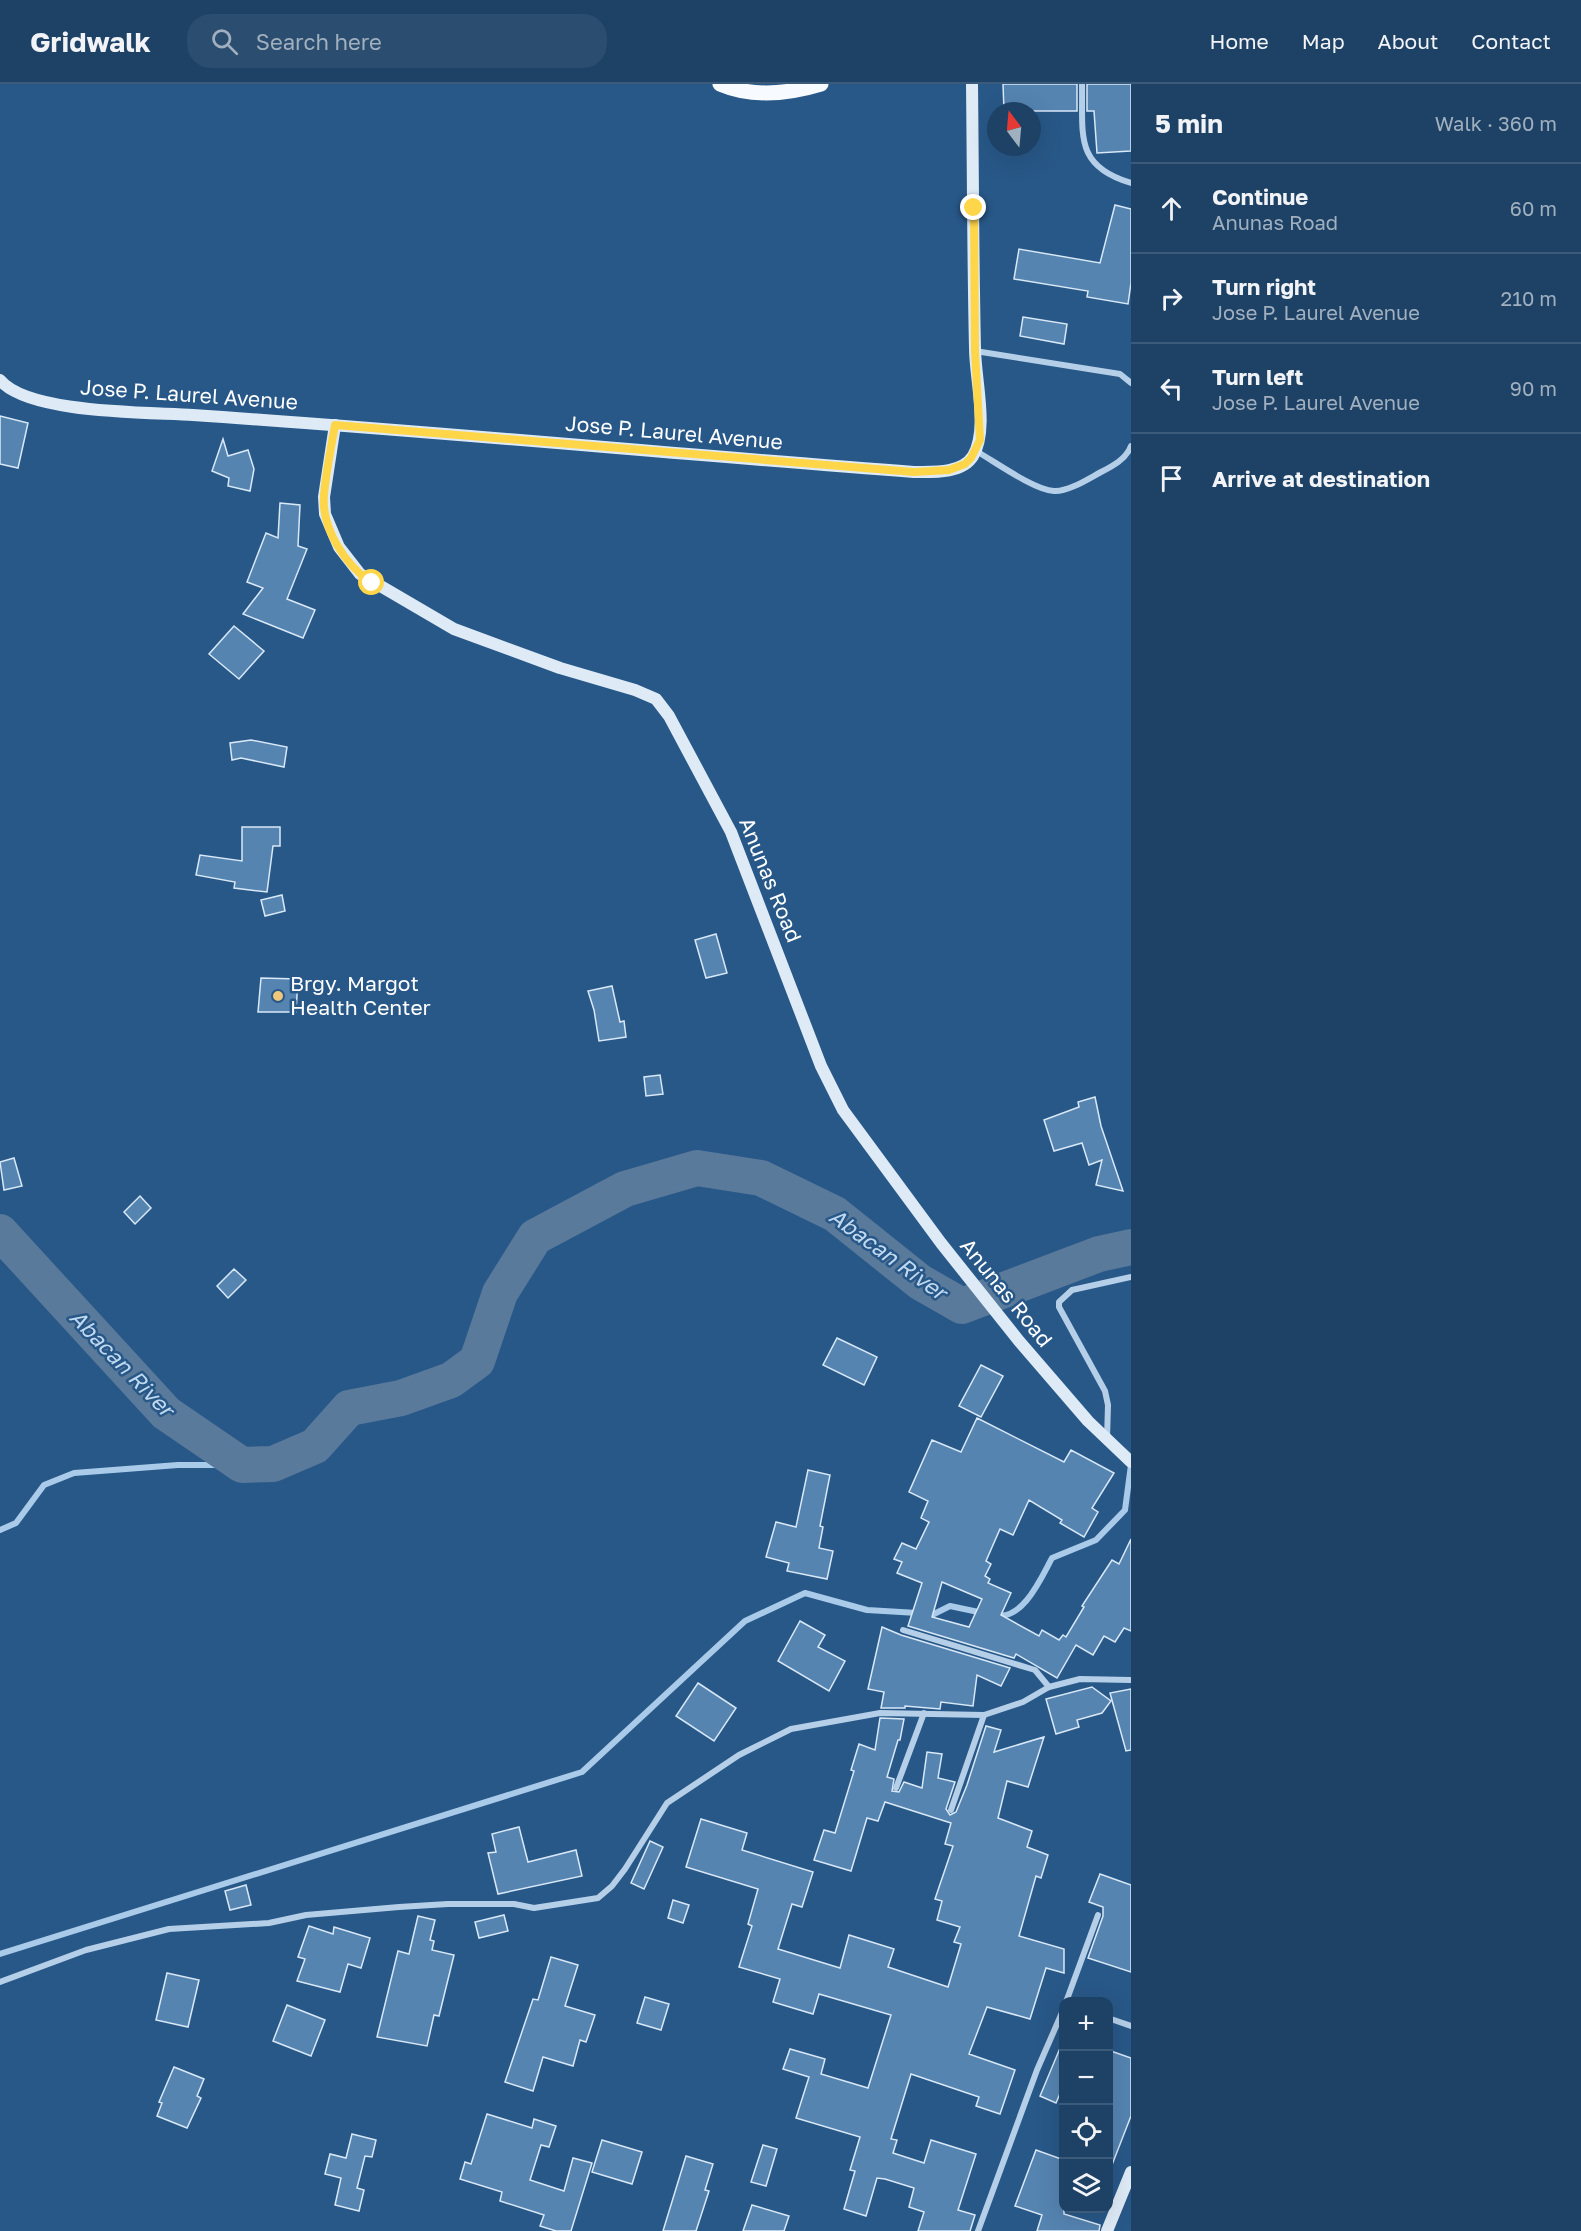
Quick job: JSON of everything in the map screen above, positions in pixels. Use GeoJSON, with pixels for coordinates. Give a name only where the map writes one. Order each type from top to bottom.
{"type":"FeatureCollection","features":[{"type":"Feature","properties":{"kind":"main road"},"geometry":{"type":"LineString","coordinates":[[720,84],[735,90],[763,94],[821,84]]}},
{"type":"Feature","properties":{"kind":"street"},"geometry":{"type":"LineString","coordinates":[[972,84],[975,351],[981,426],[976,451],[1034,484],[1054,491],[1077,484],[1110,468],[1128,453],[1131,446]]}},
{"type":"Feature","properties":{"kind":"street"},"geometry":{"type":"LineString","coordinates":[[1082,84],[1083,140],[1086,154],[1096,167],[1112,177],[1131,183]]}},
{"type":"Feature","properties":{"kind":"street"},"geometry":{"type":"LineString","coordinates":[[975,351],[1120,374],[1131,383]]}},
{"type":"Feature","properties":{"kind":"street","name":"Jose P. Laurel Avenue"},"geometry":{"type":"LineString","coordinates":[[0,380],[22,395],[39,401],[64,405],[914,472],[949,470],[965,464],[976,451]]}},
{"type":"Feature","properties":{"kind":"street","name":"Anunas Road"},"geometry":{"type":"LineString","coordinates":[[335,425],[324,497],[326,514],[339,547],[360,574],[454,629],[560,668],[635,690],[656,699],[669,716],[717,804],[743,858],[830,1088],[857,1132],[1019,1341],[1131,1462]]}},
{"type":"Feature","properties":{"kind":"street"},"geometry":{"type":"LineString","coordinates":[[1111,1443],[1105,1391],[1059,1307],[1059,1302],[1072,1290],[1131,1277]]}},
{"type":"Feature","properties":{"kind":"street"},"geometry":{"type":"LineString","coordinates":[[903,1630],[1035,1670],[1049,1688]]}},
{"type":"Feature","properties":{"kind":"street"},"geometry":{"type":"LineString","coordinates":[[0,1982],[86,1950],[169,1929],[269,1923],[306,1915],[399,1907],[514,1904],[534,1908],[598,1898],[619,1878],[667,1803],[758,1744],[791,1729],[880,1713],[984,1715],[1023,1702],[1049,1688],[1080,1679],[1131,1680]]}},
{"type":"Feature","properties":{"kind":"street"},"geometry":{"type":"LineString","coordinates":[[896,1788],[924,1713]]}},
{"type":"Feature","properties":{"kind":"street"},"geometry":{"type":"LineString","coordinates":[[951,1810],[984,1715]]}},
{"type":"Feature","properties":{"kind":"street"},"geometry":{"type":"LineString","coordinates":[[1067,1997],[1098,1915]]}},
{"type":"Feature","properties":{"kind":"street"},"geometry":{"type":"LineString","coordinates":[[978,2231],[1037,2070],[1059,2019]]}},
{"type":"Feature","properties":{"kind":"street"},"geometry":{"type":"LineString","coordinates":[[1113,2020],[1131,2026]]}},
{"type":"Feature","properties":{"kind":"street"},"geometry":{"type":"LineString","coordinates":[[1107,2231],[1131,2172]]}},
{"type":"Feature","properties":{"kind":"building"},"geometry":{"type":"Polygon","coordinates":[[[1003,84],[1077,84],[1077,111],[1041,111],[1041,102],[1004,102],[1003,84]]]}},
{"type":"Feature","properties":{"kind":"building"},"geometry":{"type":"Polygon","coordinates":[[[1087,84],[1131,84],[1131,151],[1097,153],[1094,111],[1087,111],[1087,84]]]}},
{"type":"Feature","properties":{"kind":"building"},"geometry":{"type":"Polygon","coordinates":[[[1115,205],[1131,209],[1131,283],[1128,304],[1087,297],[1088,291],[1014,279],[1019,249],[1100,263],[1115,205]]]}},
{"type":"Feature","properties":{"kind":"building"},"geometry":{"type":"Polygon","coordinates":[[[1023,317],[1067,324],[1064,344],[1020,336],[1023,317]]]}},
{"type":"Feature","properties":{"kind":"building"},"geometry":{"type":"Polygon","coordinates":[[[0,416],[28,423],[18,468],[0,464],[0,416]]]}},
{"type":"Feature","properties":{"kind":"building"},"geometry":{"type":"Polygon","coordinates":[[[223,439],[228,456],[248,450],[254,469],[250,491],[228,486],[229,478],[212,471],[223,439]]]}},
{"type":"Feature","properties":{"kind":"building"},"geometry":{"type":"Polygon","coordinates":[[[280,503],[300,505],[298,546],[307,549],[287,599],[315,610],[303,638],[243,614],[263,588],[247,582],[266,533],[278,538],[280,503]]]}},
{"type":"Feature","properties":{"kind":"building"},"geometry":{"type":"Polygon","coordinates":[[[234,626],[264,651],[239,679],[209,654],[234,626]]]}},
{"type":"Feature","properties":{"kind":"building"},"geometry":{"type":"Polygon","coordinates":[[[251,740],[287,747],[284,767],[241,758],[232,760],[230,743],[251,740]]]}},
{"type":"Feature","properties":{"kind":"building"},"geometry":{"type":"Polygon","coordinates":[[[242,827],[280,827],[280,846],[273,846],[267,892],[234,888],[235,882],[196,875],[200,855],[242,861],[242,827]]]}},
{"type":"Feature","properties":{"kind":"building"},"geometry":{"type":"Polygon","coordinates":[[[282,895],[285,911],[265,916],[261,900],[282,895]]]}},
{"type":"Feature","properties":{"kind":"building"},"geometry":{"type":"Polygon","coordinates":[[[716,934],[727,973],[706,978],[695,940],[716,934]]]}},
{"type":"Feature","properties":{"kind":"building","name":"Brgy. Margot Health Center"},"geometry":{"type":"Polygon","coordinates":[[[261,978],[298,979],[296,1012],[258,1012],[261,978]]]}},
{"type":"Feature","properties":{"kind":"building"},"geometry":{"type":"Polygon","coordinates":[[[612,986],[620,1022],[624,1021],[626,1037],[599,1041],[588,991],[612,986]]]}},
{"type":"Feature","properties":{"kind":"building"},"geometry":{"type":"Polygon","coordinates":[[[660,1075],[663,1094],[646,1096],[644,1077],[660,1075]]]}},
{"type":"Feature","properties":{"kind":"building"},"geometry":{"type":"Polygon","coordinates":[[[1095,1097],[1101,1126],[1123,1191],[1096,1185],[1102,1160],[1089,1165],[1082,1143],[1054,1151],[1044,1120],[1079,1107],[1078,1102],[1095,1097]]]}},
{"type":"Feature","properties":{"kind":"building"},"geometry":{"type":"Polygon","coordinates":[[[14,1158],[22,1186],[4,1190],[0,1162],[14,1158]]]}},
{"type":"Feature","properties":{"kind":"building"},"geometry":{"type":"Polygon","coordinates":[[[140,1196],[151,1208],[135,1224],[124,1212],[140,1196]]]}},
{"type":"Feature","properties":{"kind":"building"},"geometry":{"type":"Polygon","coordinates":[[[234,1269],[246,1280],[228,1298],[217,1286],[234,1269]]]}},
{"type":"Feature","properties":{"kind":"building"},"geometry":{"type":"Polygon","coordinates":[[[837,1338],[877,1357],[864,1385],[823,1365],[837,1338]]]}},
{"type":"Feature","properties":{"kind":"building"},"geometry":{"type":"Polygon","coordinates":[[[981,1365],[1003,1376],[981,1417],[959,1406],[981,1365]]]}},
{"type":"Feature","properties":{"kind":"building"},"geometry":{"type":"Polygon","coordinates":[[[977,1418],[1064,1462],[1071,1450],[1114,1473],[1092,1508],[1098,1512],[1084,1537],[1060,1523],[1062,1520],[1029,1500],[1013,1535],[1000,1529],[986,1561],[991,1564],[985,1576],[990,1579],[988,1583],[1011,1593],[1001,1615],[1039,1636],[1042,1630],[1059,1640],[1063,1635],[1066,1637],[1084,1607],[1082,1606],[1112,1560],[1119,1564],[1131,1539],[1131,1631],[1124,1628],[1115,1642],[1104,1636],[1093,1655],[1076,1645],[1057,1678],[1016,1654],[1014,1658],[908,1626],[922,1583],[897,1573],[902,1562],[894,1559],[902,1543],[916,1549],[929,1522],[921,1518],[928,1501],[909,1492],[932,1440],[961,1452],[977,1418]],[[942,1582],[932,1617],[969,1627],[982,1599],[942,1582]]]}},
{"type":"Feature","properties":{"kind":"building"},"geometry":{"type":"Polygon","coordinates":[[[808,1470],[830,1475],[820,1526],[823,1527],[819,1548],[833,1551],[827,1579],[787,1571],[789,1563],[766,1557],[776,1522],[796,1527],[808,1470]]]}},
{"type":"Feature","properties":{"kind":"building"},"geometry":{"type":"Polygon","coordinates":[[[800,1621],[825,1635],[818,1647],[845,1661],[829,1691],[778,1661],[800,1621]]]}},
{"type":"Feature","properties":{"kind":"building"},"geometry":{"type":"Polygon","coordinates":[[[882,1627],[901,1635],[1010,1668],[1001,1686],[977,1675],[973,1706],[941,1702],[940,1709],[905,1706],[905,1708],[881,1708],[884,1692],[868,1689],[882,1627]]]}},
{"type":"Feature","properties":{"kind":"building"},"geometry":{"type":"Polygon","coordinates":[[[698,1683],[736,1708],[714,1741],[676,1716],[698,1683]]]}},
{"type":"Feature","properties":{"kind":"building"},"geometry":{"type":"Polygon","coordinates":[[[1092,1687],[1111,1701],[1102,1713],[1077,1720],[1079,1727],[1056,1734],[1046,1699],[1092,1687]]]}},
{"type":"Feature","properties":{"kind":"building"},"geometry":{"type":"Polygon","coordinates":[[[1131,1689],[1131,1750],[1126,1751],[1110,1693],[1131,1689]]]}},
{"type":"Feature","properties":{"kind":"building"},"geometry":{"type":"Polygon","coordinates":[[[880,1718],[904,1719],[900,1740],[898,1740],[887,1777],[894,1779],[892,1791],[899,1792],[904,1782],[922,1788],[927,1752],[942,1754],[938,1778],[955,1782],[946,1809],[950,1815],[956,1812],[967,1785],[986,1726],[1001,1730],[994,1752],[1044,1737],[1028,1787],[1007,1781],[998,1818],[1032,1831],[1027,1847],[1048,1855],[1041,1878],[1036,1876],[1019,1936],[1064,1949],[1064,1973],[1046,1968],[1030,2019],[987,2007],[969,2054],[1015,2070],[1000,2114],[976,2106],[979,2097],[911,2074],[891,2139],[897,2140],[893,2153],[924,2163],[931,2140],[976,2154],[958,2210],[975,2215],[970,2231],[918,2231],[924,2212],[909,2207],[914,2188],[885,2179],[877,2178],[866,2216],[844,2209],[855,2171],[850,2170],[860,2137],[796,2118],[809,2077],[783,2069],[790,2049],[825,2059],[821,2074],[868,2088],[891,2015],[819,1994],[813,2014],[773,2002],[780,1979],[739,1967],[752,1926],[748,1924],[758,1889],[686,1867],[701,1819],[747,1833],[742,1850],[813,1872],[802,1907],[792,1904],[778,1949],[840,1968],[849,1935],[894,1949],[888,1967],[948,1987],[961,1944],[954,1942],[960,1927],[937,1920],[942,1901],[935,1899],[953,1846],[945,1844],[951,1823],[885,1802],[878,1821],[867,1818],[851,1871],[814,1860],[824,1830],[835,1833],[854,1771],[851,1770],[859,1744],[875,1750],[880,1718]]]}},
{"type":"Feature","properties":{"kind":"building"},"geometry":{"type":"Polygon","coordinates":[[[519,1827],[528,1862],[576,1850],[582,1876],[498,1894],[488,1853],[496,1852],[492,1834],[519,1827]]]}},
{"type":"Feature","properties":{"kind":"building"},"geometry":{"type":"Polygon","coordinates":[[[650,1841],[663,1847],[644,1889],[631,1883],[650,1841]]]}},
{"type":"Feature","properties":{"kind":"building"},"geometry":{"type":"Polygon","coordinates":[[[1100,1874],[1131,1885],[1131,1972],[1088,1958],[1103,1916],[1103,1907],[1089,1902],[1100,1874]]]}},
{"type":"Feature","properties":{"kind":"building"},"geometry":{"type":"Polygon","coordinates":[[[246,1885],[251,1905],[230,1910],[225,1891],[246,1885]]]}},
{"type":"Feature","properties":{"kind":"building"},"geometry":{"type":"Polygon","coordinates":[[[673,1900],[689,1905],[683,1923],[668,1918],[673,1900]]]}},
{"type":"Feature","properties":{"kind":"building"},"geometry":{"type":"Polygon","coordinates":[[[504,1915],[508,1931],[479,1938],[475,1922],[504,1915]]]}},
{"type":"Feature","properties":{"kind":"building"},"geometry":{"type":"Polygon","coordinates":[[[418,1916],[435,1920],[430,1940],[434,1941],[432,1950],[454,1955],[439,2016],[434,2015],[427,2046],[377,2037],[398,1951],[409,1954],[418,1916]]]}},
{"type":"Feature","properties":{"kind":"building"},"geometry":{"type":"Polygon","coordinates":[[[309,1926],[333,1934],[334,1927],[370,1938],[361,1968],[348,1964],[340,1992],[297,1981],[305,1959],[298,1957],[309,1926]]]}},
{"type":"Feature","properties":{"kind":"building"},"geometry":{"type":"Polygon","coordinates":[[[551,1957],[578,1965],[565,2006],[595,2015],[586,2042],[580,2040],[573,2066],[543,2057],[533,2091],[505,2082],[533,1999],[538,2000],[551,1957]]]}},
{"type":"Feature","properties":{"kind":"building"},"geometry":{"type":"Polygon","coordinates":[[[167,1973],[199,1980],[188,2027],[156,2020],[167,1973]]]}},
{"type":"Feature","properties":{"kind":"building"},"geometry":{"type":"Polygon","coordinates":[[[645,1997],[669,2004],[661,2030],[637,2023],[645,1997]]]}},
{"type":"Feature","properties":{"kind":"building"},"geometry":{"type":"Polygon","coordinates":[[[287,2005],[325,2020],[311,2056],[273,2041],[287,2005]]]}},
{"type":"Feature","properties":{"kind":"building"},"geometry":{"type":"Polygon","coordinates":[[[1059,2051],[1059,2096],[1056,2103],[1040,2096],[1059,2051]]]}},
{"type":"Feature","properties":{"kind":"building"},"geometry":{"type":"Polygon","coordinates":[[[1113,2052],[1131,2058],[1131,2116],[1113,2162],[1113,2052]]]}},
{"type":"Feature","properties":{"kind":"building"},"geometry":{"type":"Polygon","coordinates":[[[174,2067],[204,2079],[197,2096],[201,2098],[187,2128],[157,2116],[162,2103],[159,2102],[174,2067]]]}},
{"type":"Feature","properties":{"kind":"building"},"geometry":{"type":"Polygon","coordinates":[[[487,2114],[532,2128],[534,2119],[556,2126],[549,2147],[541,2145],[530,2180],[564,2191],[573,2158],[592,2163],[571,2231],[556,2231],[540,2226],[544,2215],[500,2201],[502,2192],[460,2179],[465,2162],[471,2164],[487,2114]]]}},
{"type":"Feature","properties":{"kind":"building"},"geometry":{"type":"Polygon","coordinates":[[[352,2134],[376,2140],[372,2157],[365,2156],[357,2188],[364,2190],[359,2211],[335,2205],[341,2178],[325,2174],[330,2154],[346,2158],[352,2134]]]}},
{"type":"Feature","properties":{"kind":"building"},"geometry":{"type":"Polygon","coordinates":[[[602,2140],[642,2152],[632,2184],[592,2172],[602,2140]]]}},
{"type":"Feature","properties":{"kind":"building"},"geometry":{"type":"Polygon","coordinates":[[[763,2145],[777,2149],[766,2186],[751,2182],[763,2145]]]}},
{"type":"Feature","properties":{"kind":"building"},"geometry":{"type":"Polygon","coordinates":[[[1036,2150],[1059,2158],[1059,2213],[1100,2225],[1099,2231],[1037,2231],[1042,2215],[1015,2206],[1036,2150]]]}},
{"type":"Feature","properties":{"kind":"building"},"geometry":{"type":"Polygon","coordinates":[[[686,2156],[713,2164],[705,2190],[709,2191],[696,2231],[663,2231],[686,2156]]]}},
{"type":"Feature","properties":{"kind":"building"},"geometry":{"type":"Polygon","coordinates":[[[752,2205],[789,2216],[784,2231],[743,2231],[752,2205]]]}},
{"type":"Feature","properties":{"kind":"waterway","name":"Abacan River"},"geometry":{"type":"LineString","coordinates":[[0,1232],[166,1413],[242,1465],[273,1464],[315,1446],[349,1408],[401,1398],[451,1380],[477,1361],[500,1293],[535,1237],[625,1189],[697,1168],[761,1178],[835,1214],[920,1282],[962,1306],[1099,1254],[1131,1247]]}},
{"type":"Feature","properties":{"kind":"waterway"},"geometry":{"type":"LineString","coordinates":[[0,1530],[16,1523],[44,1485],[74,1473],[178,1465],[242,1465]]}},
{"type":"Feature","properties":{"kind":"waterway"},"geometry":{"type":"LineString","coordinates":[[996,1615],[1006,1615],[1015,1611],[1037,1586],[1052,1558],[1096,1540],[1125,1510],[1131,1465]]}},
{"type":"Feature","properties":{"kind":"waterway"},"geometry":{"type":"LineString","coordinates":[[0,1954],[582,1772],[745,1621],[805,1593],[867,1610],[934,1614],[950,1606],[983,1613]]}},
{"type":"Feature","properties":{"kind":"place","name":"Brgy. Margot Health Center"},"geometry":{"type":"Point","coordinates":[278,996]}},
{"type":"Feature","properties":{"kind":"route"},"geometry":{"type":"LineString","coordinates":[[372,583],[348,561],[330,528],[326,514],[324,497],[335,425],[914,472],[949,470],[965,464],[976,451],[981,426],[975,351],[974,208]]}}]}
